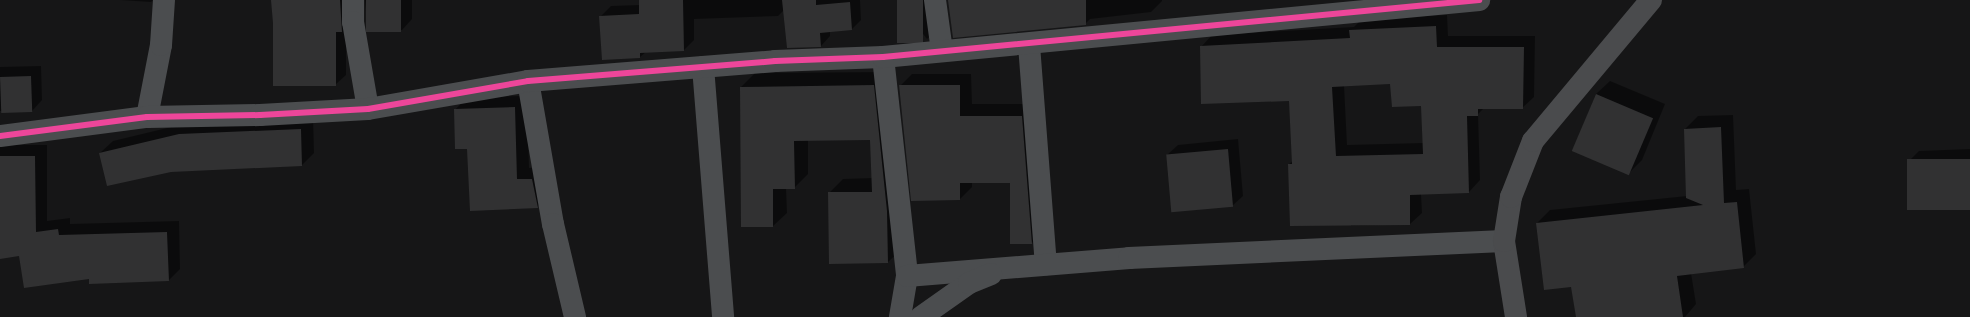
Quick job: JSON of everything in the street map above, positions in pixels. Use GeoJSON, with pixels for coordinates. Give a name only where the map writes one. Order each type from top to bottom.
{"type":"FeatureCollection","features":[{"type":"Feature","properties":{"kind":"street"},"geometry":{"type":"LineString","coordinates":[[147,116],[161,45],[164,0]]}},
{"type":"Feature","properties":{"kind":"street"},"geometry":{"type":"LineString","coordinates":[[352,0],[353,22],[368,109]]}},
{"type":"Feature","properties":{"kind":"street"},"geometry":{"type":"LineString","coordinates":[[935,0],[942,51]]}},
{"type":"Feature","properties":{"kind":"street"},"geometry":{"type":"LineString","coordinates":[[0,136],[147,116],[260,115],[368,109],[528,82],[703,67],[883,58],[942,51],[1029,45],[1479,0]]}},
{"type":"Feature","properties":{"kind":"street"},"geometry":{"type":"LineString","coordinates":[[1516,317],[1504,241],[1511,197],[1533,141],[1645,1]]}},
{"type":"Feature","properties":{"kind":"street"},"geometry":{"type":"LineString","coordinates":[[1029,45],[1046,264]]}},
{"type":"Feature","properties":{"kind":"street"},"geometry":{"type":"LineString","coordinates":[[883,58],[907,276],[900,317]]}},
{"type":"Feature","properties":{"kind":"street"},"geometry":{"type":"LineString","coordinates":[[703,67],[723,317]]}},
{"type":"Feature","properties":{"kind":"street"},"geometry":{"type":"LineString","coordinates":[[528,82],[553,224],[575,317]]}},
{"type":"Feature","properties":{"kind":"street"},"geometry":{"type":"LineString","coordinates":[[907,276],[1130,258],[1504,241]]}},
{"type":"Feature","properties":{"kind":"street"},"geometry":{"type":"LineString","coordinates":[[921,317],[969,283],[1004,267]]}},
{"type":"Feature","properties":{"kind":"building"},"geometry":{"type":"Polygon","coordinates":[[[271,0],[340,0],[342,32],[336,32],[336,86],[273,86],[273,23],[271,0]]]}},
{"type":"Feature","properties":{"kind":"building"},"geometry":{"type":"Polygon","coordinates":[[[366,0],[401,0],[401,32],[366,32],[366,0]]]}},
{"type":"Feature","properties":{"kind":"building"},"geometry":{"type":"Polygon","coordinates":[[[639,0],[683,0],[684,51],[640,53],[640,58],[602,60],[599,16],[639,14],[639,0]]]}},
{"type":"Feature","properties":{"kind":"building"},"geometry":{"type":"Polygon","coordinates":[[[782,0],[816,0],[816,5],[850,2],[852,30],[820,33],[821,47],[787,48],[782,0]]]}},
{"type":"Feature","properties":{"kind":"building"},"geometry":{"type":"Polygon","coordinates":[[[897,0],[923,0],[923,43],[897,43],[897,0]]]}},
{"type":"Feature","properties":{"kind":"building"},"geometry":{"type":"Polygon","coordinates":[[[948,0],[1086,0],[1086,25],[953,38],[948,0]]]}},
{"type":"Feature","properties":{"kind":"building"},"geometry":{"type":"Polygon","coordinates":[[[1436,26],[1437,47],[1524,47],[1523,109],[1478,109],[1478,116],[1467,116],[1469,193],[1410,195],[1410,225],[1290,226],[1288,164],[1292,164],[1289,101],[1201,104],[1200,46],[1350,38],[1349,30],[1436,26]],[[1390,84],[1332,87],[1336,156],[1423,154],[1421,106],[1392,107],[1390,84]]]}},
{"type":"Feature","properties":{"kind":"building"},"geometry":{"type":"Polygon","coordinates":[[[31,76],[32,112],[1,113],[0,77],[31,76]]]}},
{"type":"Feature","properties":{"kind":"building"},"geometry":{"type":"Polygon","coordinates":[[[874,85],[887,211],[888,263],[829,264],[828,192],[872,192],[870,140],[794,141],[795,189],[773,189],[773,227],[741,227],[740,87],[874,85]]]}},
{"type":"Feature","properties":{"kind":"building"},"geometry":{"type":"Polygon","coordinates":[[[899,85],[960,85],[960,116],[1022,116],[1032,244],[1010,244],[1010,183],[960,183],[960,200],[911,201],[899,85]]]}},
{"type":"Feature","properties":{"kind":"building"},"geometry":{"type":"Polygon","coordinates":[[[1596,94],[1653,118],[1629,175],[1572,151],[1596,94]]]}},
{"type":"Feature","properties":{"kind":"building"},"geometry":{"type":"Polygon","coordinates":[[[515,107],[517,179],[532,179],[538,208],[470,211],[467,149],[455,149],[454,109],[515,107]]]}},
{"type":"Feature","properties":{"kind":"building"},"geometry":{"type":"Polygon","coordinates":[[[1721,127],[1724,203],[1737,202],[1744,268],[1677,276],[1683,317],[1576,317],[1571,287],[1544,290],[1536,223],[1703,205],[1686,198],[1684,129],[1721,127]]]}},
{"type":"Feature","properties":{"kind":"building"},"geometry":{"type":"Polygon","coordinates":[[[301,129],[302,166],[171,172],[107,186],[99,153],[179,134],[301,129]]]}},
{"type":"Feature","properties":{"kind":"building"},"geometry":{"type":"Polygon","coordinates":[[[1228,149],[1233,207],[1171,212],[1166,154],[1228,149]]]}},
{"type":"Feature","properties":{"kind":"building"},"geometry":{"type":"Polygon","coordinates":[[[0,156],[35,156],[36,232],[58,229],[59,235],[167,232],[169,281],[89,284],[89,279],[24,288],[19,256],[0,259],[0,156]]]}},
{"type":"Feature","properties":{"kind":"building"},"geometry":{"type":"Polygon","coordinates":[[[1907,159],[1970,159],[1970,210],[1907,210],[1907,159]]]}},
{"type":"Feature","properties":{"kind":"cycle path"},"geometry":{"type":"LineString","coordinates":[[0,136],[147,117],[260,115],[368,109],[528,81],[775,61],[883,57],[1479,0]]}}]}
